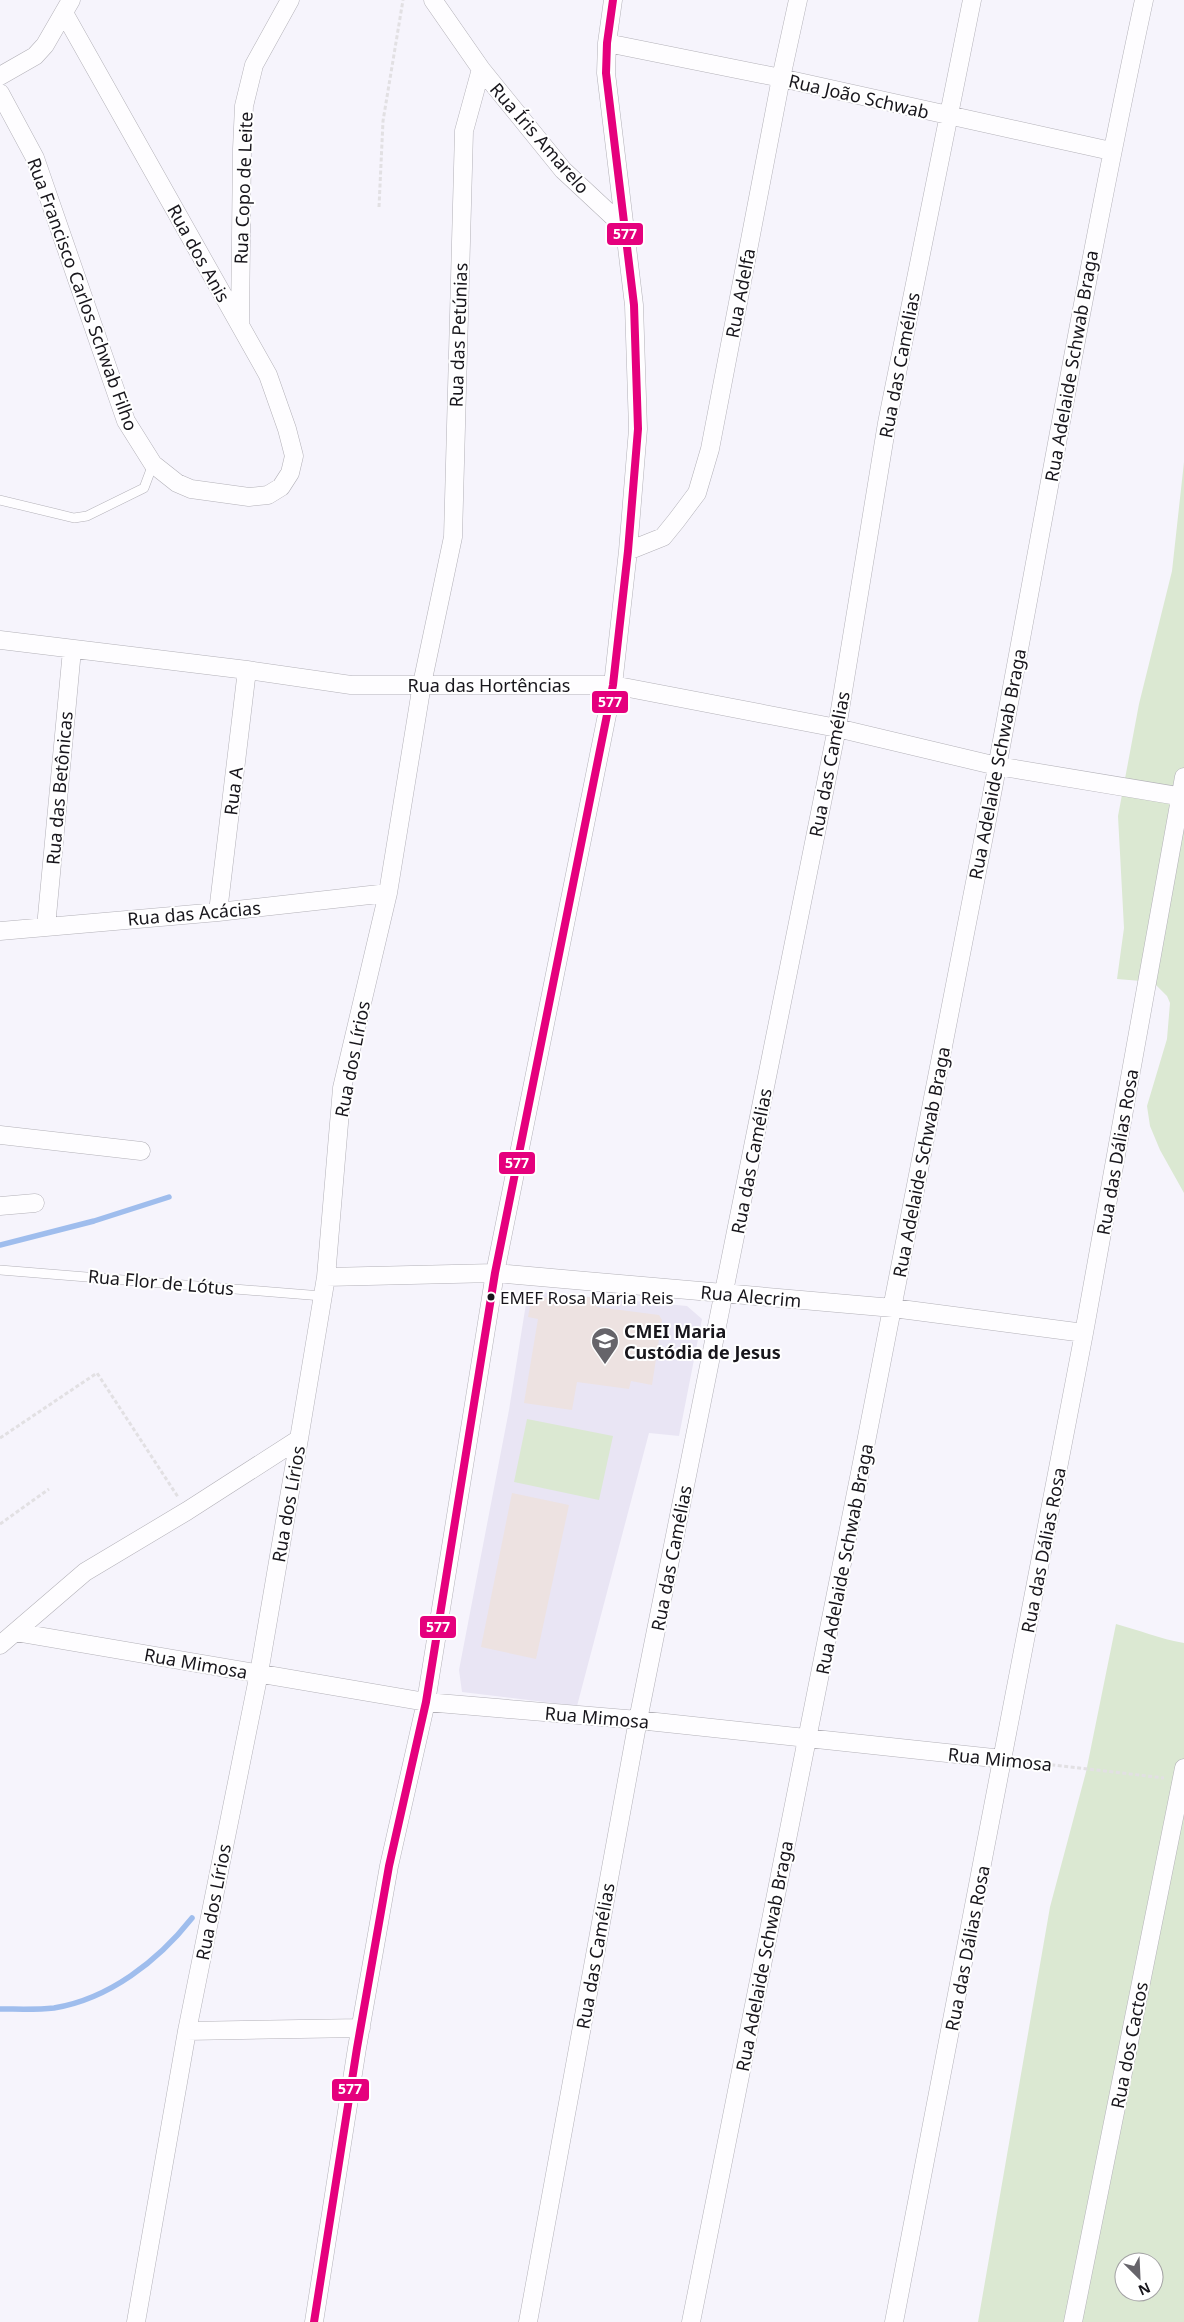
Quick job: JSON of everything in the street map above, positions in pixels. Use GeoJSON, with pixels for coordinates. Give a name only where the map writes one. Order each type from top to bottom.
{"type":"FeatureCollection","features":[{"type":"Feature","properties":{"kind":"street","name":"Rua Copo de Leite"},"geometry":{"type":"LineString","coordinates":[[240,326],[244,106],[254,65],[290,0]]}},
{"type":"Feature","properties":{"kind":"street"},"geometry":{"type":"LineString","coordinates":[[433,0],[481,68]]}},
{"type":"Feature","properties":{"kind":"street"},"geometry":{"type":"LineString","coordinates":[[314,2322],[389,1866],[426,1702],[495,1273],[613,685],[628,551],[638,421],[634,305],[606,73],[607,43],[613,0]]}},
{"type":"Feature","properties":{"kind":"street","name":"Rua Adelfa"},"geometry":{"type":"LineString","coordinates":[[628,551],[663,537],[697,493],[712,440],[780,78],[798,0]]}},
{"type":"Feature","properties":{"kind":"street","name":"Rua das Camélias"},"geometry":{"type":"LineString","coordinates":[[528,2322],[638,1720],[725,1294],[837,728],[887,423],[972,0]]}},
{"type":"Feature","properties":{"kind":"street","name":"Rua Adelaide Schwab Braga"},"geometry":{"type":"LineString","coordinates":[[691,2322],[893,1308],[997,766],[1111,150],[1144,0]]}},
{"type":"Feature","properties":{"kind":"street","name":"Rua dos Anis"},"geometry":{"type":"LineString","coordinates":[[67,7],[268,375],[287,429],[294,456],[290,473],[281,487],[268,495]]}},
{"type":"Feature","properties":{"kind":"street"},"geometry":{"type":"LineString","coordinates":[[0,76],[35,56],[45,45],[67,7]]}},
{"type":"Feature","properties":{"kind":"street","name":"Rua João Schwab"},"geometry":{"type":"LineString","coordinates":[[607,43],[780,78],[1111,150]]}},
{"type":"Feature","properties":{"kind":"street","name":"Rua Íris Amarelo"},"geometry":{"type":"LineString","coordinates":[[481,68],[562,170],[623,226]]}},
{"type":"Feature","properties":{"kind":"street","name":"Rua das Petúnias"},"geometry":{"type":"LineString","coordinates":[[422,684],[453,537],[464,131],[481,68]]}},
{"type":"Feature","properties":{"kind":"street","name":"Rua Francisco Carlos Schwab Filho"},"geometry":{"type":"LineString","coordinates":[[0,93],[36,158],[126,421],[153,464],[177,484],[191,489],[233,496],[268,495]]}},
{"type":"Feature","properties":{"kind":"street","name":"Rua das Hortências"},"geometry":{"type":"LineString","coordinates":[[0,640],[247,670],[351,685],[613,685],[837,728],[997,766],[1182,797]]}},
{"type":"Feature","properties":{"kind":"street","name":"Rua das Betônicas"},"geometry":{"type":"LineString","coordinates":[[46,927],[72,650]]}},
{"type":"Feature","properties":{"kind":"street","name":"Rua A"},"geometry":{"type":"LineString","coordinates":[[218,912],[247,670]]}},
{"type":"Feature","properties":{"kind":"street","name":"Rua dos Lírios"},"geometry":{"type":"LineString","coordinates":[[136,2322],[187,2031],[259,1673],[326,1277],[342,1088],[388,893],[422,684]]}},
{"type":"Feature","properties":{"kind":"street","name":"Rua das Dálias Rosa"},"geometry":{"type":"LineString","coordinates":[[894,2322],[1084,1333],[1182,797],[1184,777]]}},
{"type":"Feature","properties":{"kind":"street","name":"Rua das Acácias"},"geometry":{"type":"LineString","coordinates":[[0,931],[218,912],[388,893]]}},
{"type":"Feature","properties":{"kind":"street"},"geometry":{"type":"LineString","coordinates":[[0,1135],[140,1150]]}},
{"type":"Feature","properties":{"kind":"street"},"geometry":{"type":"LineString","coordinates":[[0,1206],[35,1203]]}},
{"type":"Feature","properties":{"kind":"street","name":"Rua Alecrim"},"geometry":{"type":"LineString","coordinates":[[326,1277],[495,1273],[893,1308],[1084,1333]]}},
{"type":"Feature","properties":{"kind":"street"},"geometry":{"type":"LineString","coordinates":[[0,1645],[85,1572],[299,1439]]}},
{"type":"Feature","properties":{"kind":"street","name":"Rua Mimosa"},"geometry":{"type":"LineString","coordinates":[[15,1632],[426,1702],[638,1720],[808,1740],[1003,1759]]}},
{"type":"Feature","properties":{"kind":"street","name":"Rua dos Cactos"},"geometry":{"type":"LineString","coordinates":[[1073,2322],[1183,1774]]}},
{"type":"Feature","properties":{"kind":"street"},"geometry":{"type":"LineString","coordinates":[[187,2031],[361,2028]]}},
{"type":"Feature","properties":{"kind":"lane"},"geometry":{"type":"LineString","coordinates":[[0,500],[74,518],[87,516],[144,488],[153,464]]}},
{"type":"Feature","properties":{"kind":"lane","name":"Rua Flor de Lótus"},"geometry":{"type":"LineString","coordinates":[[0,1270],[322,1296]]}},
{"type":"Feature","properties":{"kind":"path"},"geometry":{"type":"LineString","coordinates":[[379,207],[383,121],[403,0]]}},
{"type":"Feature","properties":{"kind":"path"},"geometry":{"type":"LineString","coordinates":[[0,1438],[97,1373],[187,1510]]}},
{"type":"Feature","properties":{"kind":"path"},"geometry":{"type":"LineString","coordinates":[[0,1524],[49,1490]]}},
{"type":"Feature","properties":{"kind":"path","name":"Rua Mimosa"},"geometry":{"type":"LineString","coordinates":[[1003,1759],[1183,1774]]}},
{"type":"Feature","properties":{"kind":"shaded area"},"geometry":{"type":"Polygon","coordinates":[[[528,1291],[687,1306],[702,1319],[679,1436],[649,1433],[577,1706],[462,1692],[459,1670],[509,1410],[528,1291]]]}},
{"type":"Feature","properties":{"kind":"green space"},"geometry":{"type":"Polygon","coordinates":[[[1184,462],[1184,1193],[1160,1150],[1150,1126],[1147,1106],[1167,1039],[1170,1003],[1167,996],[1153,982],[1117,979],[1124,928],[1118,816],[1139,704],[1172,571],[1184,462]]]}},
{"type":"Feature","properties":{"kind":"green space"},"geometry":{"type":"Polygon","coordinates":[[[527,1419],[613,1436],[599,1500],[514,1482],[527,1419]]]}},
{"type":"Feature","properties":{"kind":"green space"},"geometry":{"type":"Polygon","coordinates":[[[1116,1624],[1184,1643],[1184,2322],[978,2322],[1050,1907],[1086,1772],[1116,1624]]]}},
{"type":"Feature","properties":{"kind":"building"},"geometry":{"type":"Polygon","coordinates":[[[560,1294],[597,1298],[597,1307],[659,1315],[662,1320],[652,1385],[631,1381],[629,1389],[577,1382],[572,1410],[524,1403],[538,1319],[528,1317],[532,1296],[559,1299],[560,1294]]]}},
{"type":"Feature","properties":{"kind":"building"},"geometry":{"type":"Polygon","coordinates":[[[512,1493],[569,1505],[536,1659],[481,1647],[512,1493]]]}},
{"type":"Feature","properties":{"kind":"waterway"},"geometry":{"type":"LineString","coordinates":[[0,1245],[94,1221],[169,1197]]}},
{"type":"Feature","properties":{"kind":"waterway"},"geometry":{"type":"LineString","coordinates":[[0,2009],[54,2008],[94,1996],[113,1987],[148,1963],[179,1934],[192,1918]]}},
{"type":"Feature","properties":{"kind":"transit line","name":"577"},"geometry":{"type":"LineString","coordinates":[[314,2322],[357,2048],[389,1866],[426,1702],[495,1273],[613,685],[628,551],[638,429],[634,305],[606,73],[607,43],[613,0]]}},
{"type":"Feature","properties":{"kind":"place","name":"EMEF Rosa Maria Reis"},"geometry":{"type":"Point","coordinates":[491,1297]}},
{"type":"Feature","properties":{"kind":"place","name":"CMEI Maria Custódia de Jesus"},"geometry":{"type":"Point","coordinates":[605,1365]}}]}
